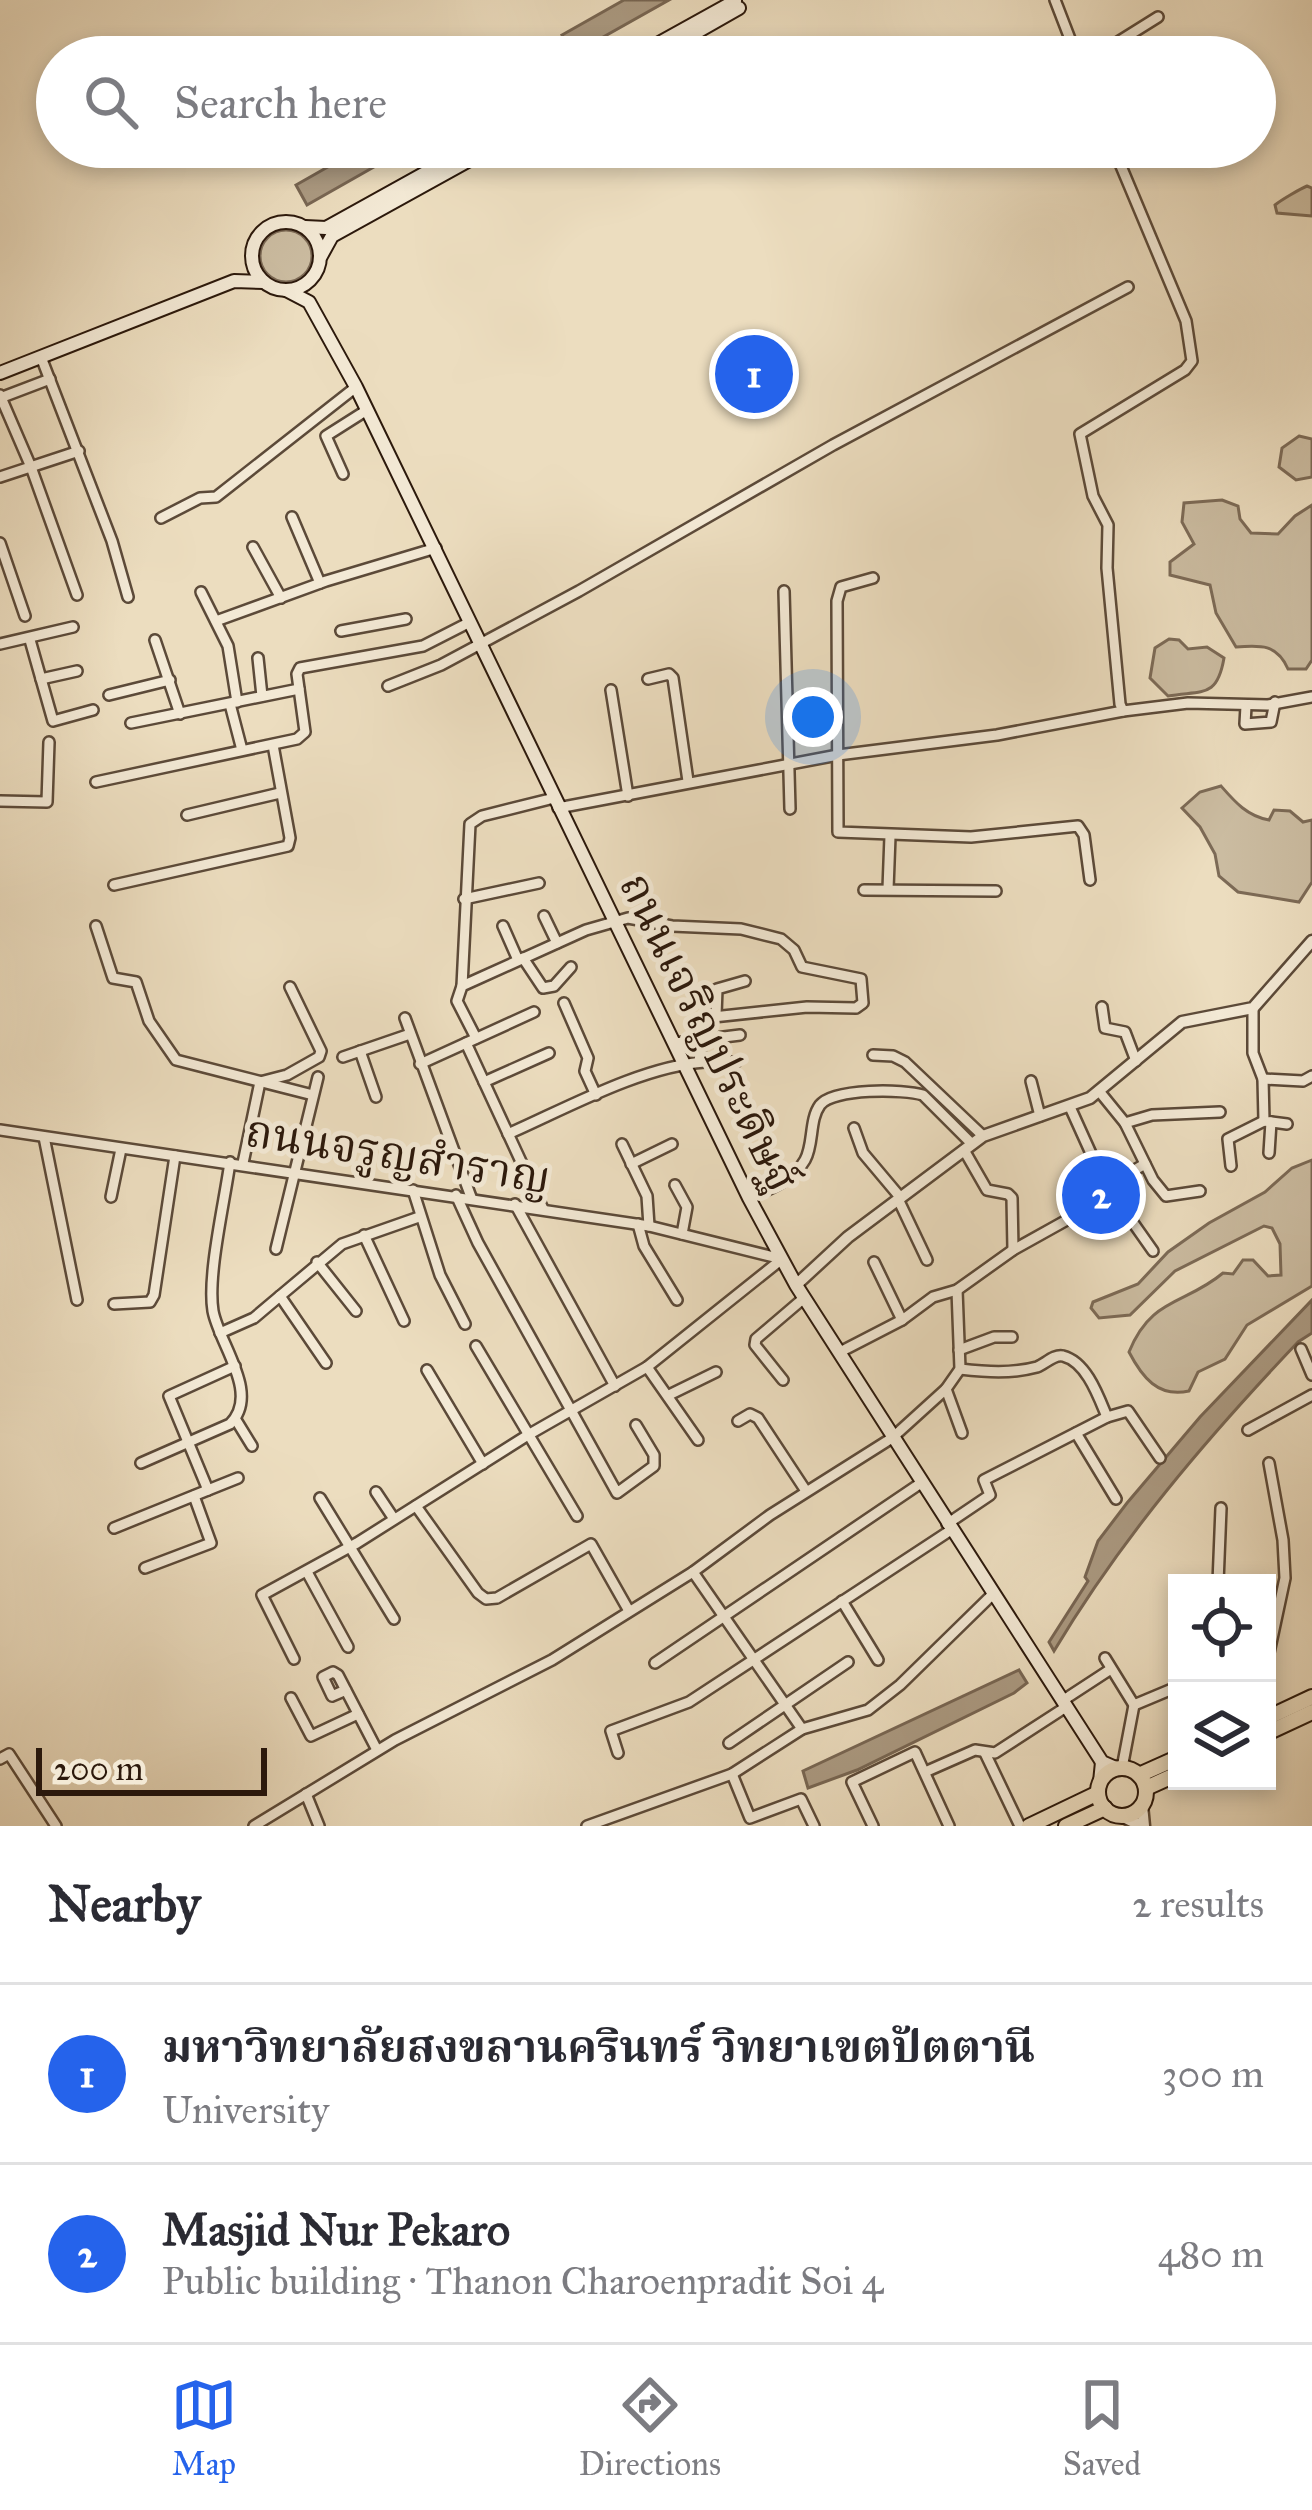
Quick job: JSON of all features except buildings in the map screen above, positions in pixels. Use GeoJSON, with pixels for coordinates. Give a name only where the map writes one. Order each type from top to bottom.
{"type":"FeatureCollection","features":[{"type":"Feature","properties":{"kind":"main road"},"geometry":{"type":"LineString","coordinates":[[675,36],[742,2]]}},
{"type":"Feature","properties":{"kind":"main road"},"geometry":{"type":"LineString","coordinates":[[687,36],[742,2]]}},
{"type":"Feature","properties":{"kind":"main road"},"geometry":{"type":"LineString","coordinates":[[0,373],[233,281],[244,273],[260,235],[274,224],[326,228],[434,168]]}},
{"type":"Feature","properties":{"kind":"main road"},"geometry":{"type":"LineString","coordinates":[[233,281],[264,282],[309,302],[313,277],[332,236],[455,168]]}},
{"type":"Feature","properties":{"kind":"main road"},"geometry":{"type":"LineString","coordinates":[[304,227],[313,235],[321,256]]}},
{"type":"Feature","properties":{"kind":"main road"},"geometry":{"type":"LineString","coordinates":[[252,255],[264,282]]}},
{"type":"Feature","properties":{"kind":"main road"},"geometry":{"type":"LineString","coordinates":[[286,290],[301,287],[313,277]]}},
{"type":"Feature","properties":{"kind":"main road","name":"ถนนเจริญประดิษฐ์"},"geometry":{"type":"LineString","coordinates":[[309,302],[436,548],[675,1043],[696,1063],[749,1198],[782,1259],[1102,1762]]}},
{"type":"Feature","properties":{"kind":"main road"},"geometry":{"type":"LineString","coordinates":[[1276,1714],[1312,1697]]}},
{"type":"Feature","properties":{"kind":"main road"},"geometry":{"type":"LineString","coordinates":[[1276,1729],[1312,1712]]}},
{"type":"Feature","properties":{"kind":"main road"},"geometry":{"type":"LineString","coordinates":[[1106,1799],[1102,1762],[1142,1781],[1168,1776]]}},
{"type":"Feature","properties":{"kind":"main road"},"geometry":{"type":"LineString","coordinates":[[1142,1781],[1168,1764]]}},
{"type":"Feature","properties":{"kind":"main road"},"geometry":{"type":"LineString","coordinates":[[1066,1826],[1106,1799],[1120,1768]]}},
{"type":"Feature","properties":{"kind":"main road"},"geometry":{"type":"LineString","coordinates":[[1106,1799],[1130,1814],[1142,1805],[1142,1781]]}},
{"type":"Feature","properties":{"kind":"main road"},"geometry":{"type":"LineString","coordinates":[[1024,1826],[1106,1799]]}},
{"type":"Feature","properties":{"kind":"street"},"geometry":{"type":"LineString","coordinates":[[1069,36],[1057,4],[1071,0]]}},
{"type":"Feature","properties":{"kind":"street"},"geometry":{"type":"LineString","coordinates":[[1127,36],[1157,17]]}},
{"type":"Feature","properties":{"kind":"street"},"geometry":{"type":"LineString","coordinates":[[1122,168],[1186,321],[1192,361],[1186,370],[1080,434],[1093,496],[1108,525],[1107,568],[1118,699],[1123,711]]}},
{"type":"Feature","properties":{"kind":"street"},"geometry":{"type":"LineString","coordinates":[[388,686],[441,665],[579,591],[867,426],[1128,287]]}},
{"type":"Feature","properties":{"kind":"street"},"geometry":{"type":"LineString","coordinates":[[41,357],[79,451],[128,597]]}},
{"type":"Feature","properties":{"kind":"street"},"geometry":{"type":"LineString","coordinates":[[50,379],[0,397],[31,466],[76,595]]}},
{"type":"Feature","properties":{"kind":"street"},"geometry":{"type":"LineString","coordinates":[[161,518],[200,498],[216,497],[356,387]]}},
{"type":"Feature","properties":{"kind":"street"},"geometry":{"type":"LineString","coordinates":[[343,474],[326,436],[367,410]]}},
{"type":"Feature","properties":{"kind":"street"},"geometry":{"type":"LineString","coordinates":[[0,477],[79,451]]}},
{"type":"Feature","properties":{"kind":"street"},"geometry":{"type":"LineString","coordinates":[[292,517],[320,583]]}},
{"type":"Feature","properties":{"kind":"street"},"geometry":{"type":"LineString","coordinates":[[0,543],[25,616]]}},
{"type":"Feature","properties":{"kind":"street"},"geometry":{"type":"LineString","coordinates":[[254,547],[280,598]]}},
{"type":"Feature","properties":{"kind":"street"},"geometry":{"type":"LineString","coordinates":[[216,622],[320,583],[436,548]]}},
{"type":"Feature","properties":{"kind":"street"},"geometry":{"type":"LineString","coordinates":[[873,578],[854,580],[838,592],[838,832],[971,837],[1078,826],[1084,836],[1090,880]]}},
{"type":"Feature","properties":{"kind":"street"},"geometry":{"type":"LineString","coordinates":[[784,591],[790,809]]}},
{"type":"Feature","properties":{"kind":"street"},"geometry":{"type":"LineString","coordinates":[[201,592],[232,662],[233,703],[242,750]]}},
{"type":"Feature","properties":{"kind":"street"},"geometry":{"type":"LineString","coordinates":[[341,632],[406,619]]}},
{"type":"Feature","properties":{"kind":"street"},"geometry":{"type":"LineString","coordinates":[[393,621],[397,650]]}},
{"type":"Feature","properties":{"kind":"street"},"geometry":{"type":"LineString","coordinates":[[96,782],[297,739],[305,732],[298,689],[300,668],[423,646],[470,622]]}},
{"type":"Feature","properties":{"kind":"street"},"geometry":{"type":"LineString","coordinates":[[0,644],[73,627]]}},
{"type":"Feature","properties":{"kind":"street"},"geometry":{"type":"LineString","coordinates":[[30,640],[53,721],[93,710]]}},
{"type":"Feature","properties":{"kind":"street"},"geometry":{"type":"LineString","coordinates":[[155,640],[180,714]]}},
{"type":"Feature","properties":{"kind":"street"},"geometry":{"type":"LineString","coordinates":[[258,658],[262,696]]}},
{"type":"Feature","properties":{"kind":"street"},"geometry":{"type":"LineString","coordinates":[[41,679],[77,671]]}},
{"type":"Feature","properties":{"kind":"street"},"geometry":{"type":"LineString","coordinates":[[648,679],[668,674],[673,678],[688,782]]}},
{"type":"Feature","properties":{"kind":"street"},"geometry":{"type":"LineString","coordinates":[[109,695],[170,680]]}},
{"type":"Feature","properties":{"kind":"street"},"geometry":{"type":"LineString","coordinates":[[131,722],[298,689]]}},
{"type":"Feature","properties":{"kind":"street"},"geometry":{"type":"LineString","coordinates":[[611,690],[628,796]]}},
{"type":"Feature","properties":{"kind":"street"},"geometry":{"type":"LineString","coordinates":[[543,1209],[484,1082],[457,1000],[470,824],[482,816],[628,796],[838,755],[997,735],[1123,711],[1188,703],[1246,706],[1312,697]]}},
{"type":"Feature","properties":{"kind":"street"},"geometry":{"type":"LineString","coordinates":[[1246,706],[1245,724],[1258,726],[1271,722],[1275,702]]}},
{"type":"Feature","properties":{"kind":"street"},"geometry":{"type":"LineString","coordinates":[[0,801],[47,802],[49,742]]}},
{"type":"Feature","properties":{"kind":"street"},"geometry":{"type":"LineString","coordinates":[[114,885],[284,850],[290,838],[273,745]]}},
{"type":"Feature","properties":{"kind":"street"},"geometry":{"type":"LineString","coordinates":[[187,815],[280,793]]}},
{"type":"Feature","properties":{"kind":"street"},"geometry":{"type":"LineString","coordinates":[[888,890],[890,836]]}},
{"type":"Feature","properties":{"kind":"street"},"geometry":{"type":"LineString","coordinates":[[464,899],[538,884]]}},
{"type":"Feature","properties":{"kind":"street"},"geometry":{"type":"LineString","coordinates":[[864,890],[996,891]]}},
{"type":"Feature","properties":{"kind":"street"},"geometry":{"type":"LineString","coordinates":[[544,916],[557,943]]}},
{"type":"Feature","properties":{"kind":"street"},"geometry":{"type":"LineString","coordinates":[[461,986],[614,920],[633,918],[672,926],[741,929],[781,939],[802,967],[856,976],[863,985],[863,1003],[856,1008],[808,1007],[704,1018],[696,1063],[596,1095],[508,1134]]}},
{"type":"Feature","properties":{"kind":"street"},"geometry":{"type":"LineString","coordinates":[[96,926],[113,978],[136,982],[149,1021],[172,1056],[314,1095]]}},
{"type":"Feature","properties":{"kind":"street"},"geometry":{"type":"LineString","coordinates":[[503,926],[520,959],[543,988],[554,986],[571,967]]}},
{"type":"Feature","properties":{"kind":"street"},"geometry":{"type":"LineString","coordinates":[[783,1380],[755,1345],[848,1237],[973,1144],[1100,1091],[1182,1022],[1253,1008],[1312,941]]}},
{"type":"Feature","properties":{"kind":"street"},"geometry":{"type":"LineString","coordinates":[[716,1016],[717,989],[745,981]]}},
{"type":"Feature","properties":{"kind":"street"},"geometry":{"type":"LineString","coordinates":[[260,1082],[287,1075],[319,1057],[321,1051],[290,987]]}},
{"type":"Feature","properties":{"kind":"street"},"geometry":{"type":"LineString","coordinates":[[564,1003],[588,1058],[586,1071],[596,1095]]}},
{"type":"Feature","properties":{"kind":"street"},"geometry":{"type":"LineString","coordinates":[[1102,1007],[1105,1028],[1125,1032],[1136,1060]]}},
{"type":"Feature","properties":{"kind":"street"},"geometry":{"type":"LineString","coordinates":[[1253,1008],[1253,1053],[1263,1079],[1269,1153]]}},
{"type":"Feature","properties":{"kind":"street"},"geometry":{"type":"LineString","coordinates":[[420,1064],[534,1012]]}},
{"type":"Feature","properties":{"kind":"street"},"geometry":{"type":"LineString","coordinates":[[405,1018],[472,1197]]}},
{"type":"Feature","properties":{"kind":"street"},"geometry":{"type":"LineString","coordinates":[[343,1057],[410,1034]]}},
{"type":"Feature","properties":{"kind":"street"},"geometry":{"type":"LineString","coordinates":[[675,1043],[740,1036]]}},
{"type":"Feature","properties":{"kind":"street"},"geometry":{"type":"LineString","coordinates":[[360,1051],[376,1096]]}},
{"type":"Feature","properties":{"kind":"street"},"geometry":{"type":"LineString","coordinates":[[484,1082],[549,1052]]}},
{"type":"Feature","properties":{"kind":"street"},"geometry":{"type":"LineString","coordinates":[[873,1055],[905,1062],[973,1144],[986,1190],[1012,1198],[1013,1250]]}},
{"type":"Feature","properties":{"kind":"street"},"geometry":{"type":"LineString","coordinates":[[721,1062],[736,1062]]}},
{"type":"Feature","properties":{"kind":"street"},"geometry":{"type":"LineString","coordinates":[[1263,1079],[1303,1081],[1312,1076]]}},
{"type":"Feature","properties":{"kind":"street"},"geometry":{"type":"LineString","coordinates":[[276,1249],[318,1077]]}},
{"type":"Feature","properties":{"kind":"street"},"geometry":{"type":"LineString","coordinates":[[1031,1081],[1040,1115]]}},
{"type":"Feature","properties":{"kind":"street"},"geometry":{"type":"LineString","coordinates":[[243,1163],[260,1082]]}},
{"type":"Feature","properties":{"kind":"street"},"geometry":{"type":"LineString","coordinates":[[1100,1091],[1125,1123],[1168,1197],[1200,1191]]}},
{"type":"Feature","properties":{"kind":"street"},"geometry":{"type":"LineString","coordinates":[[749,1198],[795,1173],[804,1162],[817,1110],[824,1100],[840,1094],[923,1095],[973,1144]]}},
{"type":"Feature","properties":{"kind":"street"},"geometry":{"type":"LineString","coordinates":[[1070,1107],[1105,1183],[1154,1251]]}},
{"type":"Feature","properties":{"kind":"street"},"geometry":{"type":"LineString","coordinates":[[1125,1123],[1152,1114],[1220,1112]]}},
{"type":"Feature","properties":{"kind":"street"},"geometry":{"type":"LineString","coordinates":[[1231,1166],[1228,1139],[1254,1123],[1287,1124]]}},
{"type":"Feature","properties":{"kind":"street"},"geometry":{"type":"LineString","coordinates":[[854,1128],[863,1153],[899,1198],[927,1259]]}},
{"type":"Feature","properties":{"kind":"street","name":"ถนนจรูญสำราญ"},"geometry":{"type":"LineString","coordinates":[[0,1130],[643,1225],[782,1259]]}},
{"type":"Feature","properties":{"kind":"street"},"geometry":{"type":"LineString","coordinates":[[44,1137],[77,1300]]}},
{"type":"Feature","properties":{"kind":"street"},"geometry":{"type":"LineString","coordinates":[[622,1144],[647,1196],[644,1246],[677,1300]]}},
{"type":"Feature","properties":{"kind":"street"},"geometry":{"type":"LineString","coordinates":[[631,1164],[672,1144]]}},
{"type":"Feature","properties":{"kind":"street"},"geometry":{"type":"LineString","coordinates":[[111,1197],[121,1149]]}},
{"type":"Feature","properties":{"kind":"street"},"geometry":{"type":"LineString","coordinates":[[114,1304],[142,1304],[154,1295],[175,1156]]}},
{"type":"Feature","properties":{"kind":"street"},"geometry":{"type":"LineString","coordinates":[[141,1463],[236,1420],[241,1404],[235,1366],[212,1310],[230,1162]]}},
{"type":"Feature","properties":{"kind":"street"},"geometry":{"type":"LineString","coordinates":[[839,1352],[902,1320],[933,1297],[957,1290],[1074,1215],[1105,1183],[1145,1164]]}},
{"type":"Feature","properties":{"kind":"street"},"geometry":{"type":"LineString","coordinates":[[675,1185],[687,1207],[682,1234]]}},
{"type":"Feature","properties":{"kind":"street"},"geometry":{"type":"LineString","coordinates":[[413,1190],[440,1275],[465,1324]]}},
{"type":"Feature","properties":{"kind":"street"},"geometry":{"type":"LineString","coordinates":[[456,1196],[617,1493],[654,1466],[654,1455],[636,1425]]}},
{"type":"Feature","properties":{"kind":"street"},"geometry":{"type":"LineString","coordinates":[[515,1204],[615,1387]]}},
{"type":"Feature","properties":{"kind":"street"},"geometry":{"type":"LineString","coordinates":[[220,1333],[254,1318],[333,1249],[419,1217]]}},
{"type":"Feature","properties":{"kind":"street"},"geometry":{"type":"LineString","coordinates":[[364,1235],[404,1321]]}},
{"type":"Feature","properties":{"kind":"street"},"geometry":{"type":"LineString","coordinates":[[294,1659],[262,1595],[647,1367],[782,1259]]}},
{"type":"Feature","properties":{"kind":"street"},"geometry":{"type":"LineString","coordinates":[[317,1262],[356,1311]]}},
{"type":"Feature","properties":{"kind":"street"},"geometry":{"type":"LineString","coordinates":[[874,1262],[902,1320]]}},
{"type":"Feature","properties":{"kind":"street"},"geometry":{"type":"LineString","coordinates":[[254,1826],[377,1750],[552,1660],[892,1438],[946,1389],[960,1369],[957,1290]]}},
{"type":"Feature","properties":{"kind":"street"},"geometry":{"type":"LineString","coordinates":[[280,1296],[326,1363]]}},
{"type":"Feature","properties":{"kind":"street"},"geometry":{"type":"LineString","coordinates":[[959,1350],[994,1337],[1012,1337]]}},
{"type":"Feature","properties":{"kind":"street"},"geometry":{"type":"LineString","coordinates":[[476,1346],[577,1516]]}},
{"type":"Feature","properties":{"kind":"street"},"geometry":{"type":"LineString","coordinates":[[1301,1349],[1312,1375]]}},
{"type":"Feature","properties":{"kind":"street"},"geometry":{"type":"LineString","coordinates":[[960,1369],[1006,1372],[1041,1366],[1061,1355],[1092,1381],[1107,1417]]}},
{"type":"Feature","properties":{"kind":"street"},"geometry":{"type":"LineString","coordinates":[[208,1490],[169,1396],[235,1366]]}},
{"type":"Feature","properties":{"kind":"street"},"geometry":{"type":"LineString","coordinates":[[647,1367],[698,1440]]}},
{"type":"Feature","properties":{"kind":"street"},"geometry":{"type":"LineString","coordinates":[[428,1370],[482,1464]]}},
{"type":"Feature","properties":{"kind":"street"},"geometry":{"type":"LineString","coordinates":[[669,1395],[716,1372]]}},
{"type":"Feature","properties":{"kind":"street"},"geometry":{"type":"LineString","coordinates":[[946,1389],[962,1433]]}},
{"type":"Feature","properties":{"kind":"street"},"geometry":{"type":"LineString","coordinates":[[1248,1430],[1312,1395]]}},
{"type":"Feature","properties":{"kind":"street"},"geometry":{"type":"LineString","coordinates":[[618,1753],[611,1731],[689,1702],[842,1601],[990,1495],[984,1480],[1107,1417],[1128,1411],[1160,1458]]}},
{"type":"Feature","properties":{"kind":"street"},"geometry":{"type":"LineString","coordinates":[[738,1421],[750,1414],[758,1418],[806,1491]]}},
{"type":"Feature","properties":{"kind":"street"},"geometry":{"type":"LineString","coordinates":[[236,1420],[252,1446]]}},
{"type":"Feature","properties":{"kind":"street"},"geometry":{"type":"LineString","coordinates":[[1076,1432],[1115,1499]]}},
{"type":"Feature","properties":{"kind":"street"},"geometry":{"type":"LineString","coordinates":[[1269,1463],[1285,1578],[1276,1620]]}},
{"type":"Feature","properties":{"kind":"street"},"geometry":{"type":"LineString","coordinates":[[114,1528],[238,1478]]}},
{"type":"Feature","properties":{"kind":"street"},"geometry":{"type":"LineString","coordinates":[[655,1663],[921,1483]]}},
{"type":"Feature","properties":{"kind":"street"},"geometry":{"type":"LineString","coordinates":[[376,1492],[394,1519]]}},
{"type":"Feature","properties":{"kind":"street"},"geometry":{"type":"LineString","coordinates":[[145,1568],[211,1543],[194,1496]]}},
{"type":"Feature","properties":{"kind":"street"},"geometry":{"type":"LineString","coordinates":[[320,1498],[394,1618]]}},
{"type":"Feature","properties":{"kind":"street"},"geometry":{"type":"LineString","coordinates":[[416,1506],[486,1600],[591,1544],[628,1611]]}},
{"type":"Feature","properties":{"kind":"street"},"geometry":{"type":"LineString","coordinates":[[1218,1574],[1221,1508]]}},
{"type":"Feature","properties":{"kind":"street"},"geometry":{"type":"LineString","coordinates":[[307,1572],[348,1647]]}},
{"type":"Feature","properties":{"kind":"street"},"geometry":{"type":"LineString","coordinates":[[693,1572],[802,1729]]}},
{"type":"Feature","properties":{"kind":"street"},"geometry":{"type":"LineString","coordinates":[[587,1826],[732,1774],[802,1729],[881,1702],[993,1594]]}},
{"type":"Feature","properties":{"kind":"street"},"geometry":{"type":"LineString","coordinates":[[842,1601],[878,1660]]}},
{"type":"Feature","properties":{"kind":"street"},"geometry":{"type":"LineString","coordinates":[[1105,1658],[1135,1705],[1120,1768]]}},
{"type":"Feature","properties":{"kind":"street"},"geometry":{"type":"LineString","coordinates":[[729,1743],[848,1662]]}},
{"type":"Feature","properties":{"kind":"street"},"geometry":{"type":"LineString","coordinates":[[925,1772],[974,1750],[995,1754],[1112,1669]]}},
{"type":"Feature","properties":{"kind":"street"},"geometry":{"type":"LineString","coordinates":[[346,1690],[377,1750]]}},
{"type":"Feature","properties":{"kind":"street"},"geometry":{"type":"LineString","coordinates":[[1135,1705],[1168,1691]]}},
{"type":"Feature","properties":{"kind":"street"},"geometry":{"type":"LineString","coordinates":[[291,1698],[311,1736],[358,1714]]}},
{"type":"Feature","properties":{"kind":"street"},"geometry":{"type":"LineString","coordinates":[[873,1826],[851,1781],[915,1752],[949,1826]]}},
{"type":"Feature","properties":{"kind":"street"},"geometry":{"type":"LineString","coordinates":[[0,1760],[9,1754],[56,1826]]}},
{"type":"Feature","properties":{"kind":"street"},"geometry":{"type":"LineString","coordinates":[[986,1754],[1024,1826]]}},
{"type":"Feature","properties":{"kind":"street"},"geometry":{"type":"LineString","coordinates":[[732,1774],[750,1818],[801,1799],[814,1826]]}},
{"type":"Feature","properties":{"kind":"street"},"geometry":{"type":"LineString","coordinates":[[306,1794],[319,1826]]}},
{"type":"Feature","properties":{"kind":"street"},"geometry":{"type":"LineString","coordinates":[[1106,1799],[1143,1826]]}},
{"type":"Feature","properties":{"kind":"street"},"geometry":{"type":"LineString","coordinates":[[1142,1805],[1143,1826]]}},
{"type":"Feature","properties":{"kind":"shaded area"},"geometry":{"type":"Polygon","coordinates":[[[624,0],[669,0],[605,36],[562,35],[624,0]]]}},
{"type":"Feature","properties":{"kind":"shaded area"},"geometry":{"type":"Polygon","coordinates":[[[326,168],[372,168],[307,205],[296,185],[326,168]]]}},
{"type":"Feature","properties":{"kind":"shaded area"},"geometry":{"type":"Polygon","coordinates":[[[1307,186],[1312,188],[1312,216],[1277,213],[1275,205],[1307,186]]]}},
{"type":"Feature","properties":{"kind":"shaded area"},"geometry":{"type":"Polygon","coordinates":[[[286,230],[304,238],[312,256],[304,274],[286,282],[268,274],[260,256],[268,238],[286,230]]]}},
{"type":"Feature","properties":{"kind":"shaded area"},"geometry":{"type":"Polygon","coordinates":[[[1299,436],[1312,439],[1312,477],[1296,480],[1279,467],[1282,448],[1299,436]]]}},
{"type":"Feature","properties":{"kind":"shaded area"},"geometry":{"type":"Polygon","coordinates":[[[1222,500],[1238,506],[1240,519],[1251,533],[1278,534],[1312,505],[1312,660],[1306,669],[1288,669],[1267,648],[1236,647],[1216,613],[1210,585],[1170,575],[1170,562],[1194,544],[1182,522],[1184,503],[1222,500]]]}},
{"type":"Feature","properties":{"kind":"shaded area"},"geometry":{"type":"Polygon","coordinates":[[[1169,639],[1179,640],[1188,649],[1207,647],[1224,658],[1212,686],[1168,696],[1150,678],[1155,648],[1169,639]]]}},
{"type":"Feature","properties":{"kind":"shaded area"},"geometry":{"type":"Polygon","coordinates":[[[1221,786],[1242,808],[1261,818],[1269,820],[1274,810],[1290,811],[1303,822],[1312,820],[1312,882],[1299,902],[1238,892],[1219,876],[1215,854],[1182,808],[1200,792],[1221,786]]]}},
{"type":"Feature","properties":{"kind":"shaded area"},"geometry":{"type":"Polygon","coordinates":[[[1312,1160],[1312,1286],[1247,1325],[1225,1359],[1198,1372],[1189,1391],[1168,1391],[1152,1384],[1129,1352],[1148,1321],[1223,1273],[1233,1274],[1243,1260],[1253,1260],[1268,1276],[1281,1275],[1280,1244],[1272,1228],[1264,1226],[1175,1271],[1130,1315],[1099,1318],[1091,1308],[1093,1302],[1138,1284],[1168,1252],[1265,1192],[1292,1168],[1312,1160]]]}},
{"type":"Feature","properties":{"kind":"shaded area"},"geometry":{"type":"Polygon","coordinates":[[[1312,1300],[1312,1333],[1264,1378],[1167,1490],[1054,1651],[1049,1642],[1088,1581],[1085,1577],[1098,1541],[1200,1417],[1312,1300]]]}},
{"type":"Feature","properties":{"kind":"shaded area"},"geometry":{"type":"Polygon","coordinates":[[[1019,1670],[1027,1683],[1014,1693],[857,1770],[808,1788],[803,1771],[1019,1670]]]}},
{"type":"Feature","properties":{"kind":"place","name":"มหาวิทยาลัยสงขลานครินทร์ วิทยาเขตปัตตานี"},"geometry":{"type":"Point","coordinates":[754,374]}},
{"type":"Feature","properties":{"kind":"place","name":"Masjid Nur Pekaro"},"geometry":{"type":"Point","coordinates":[1101,1195]}}]}
